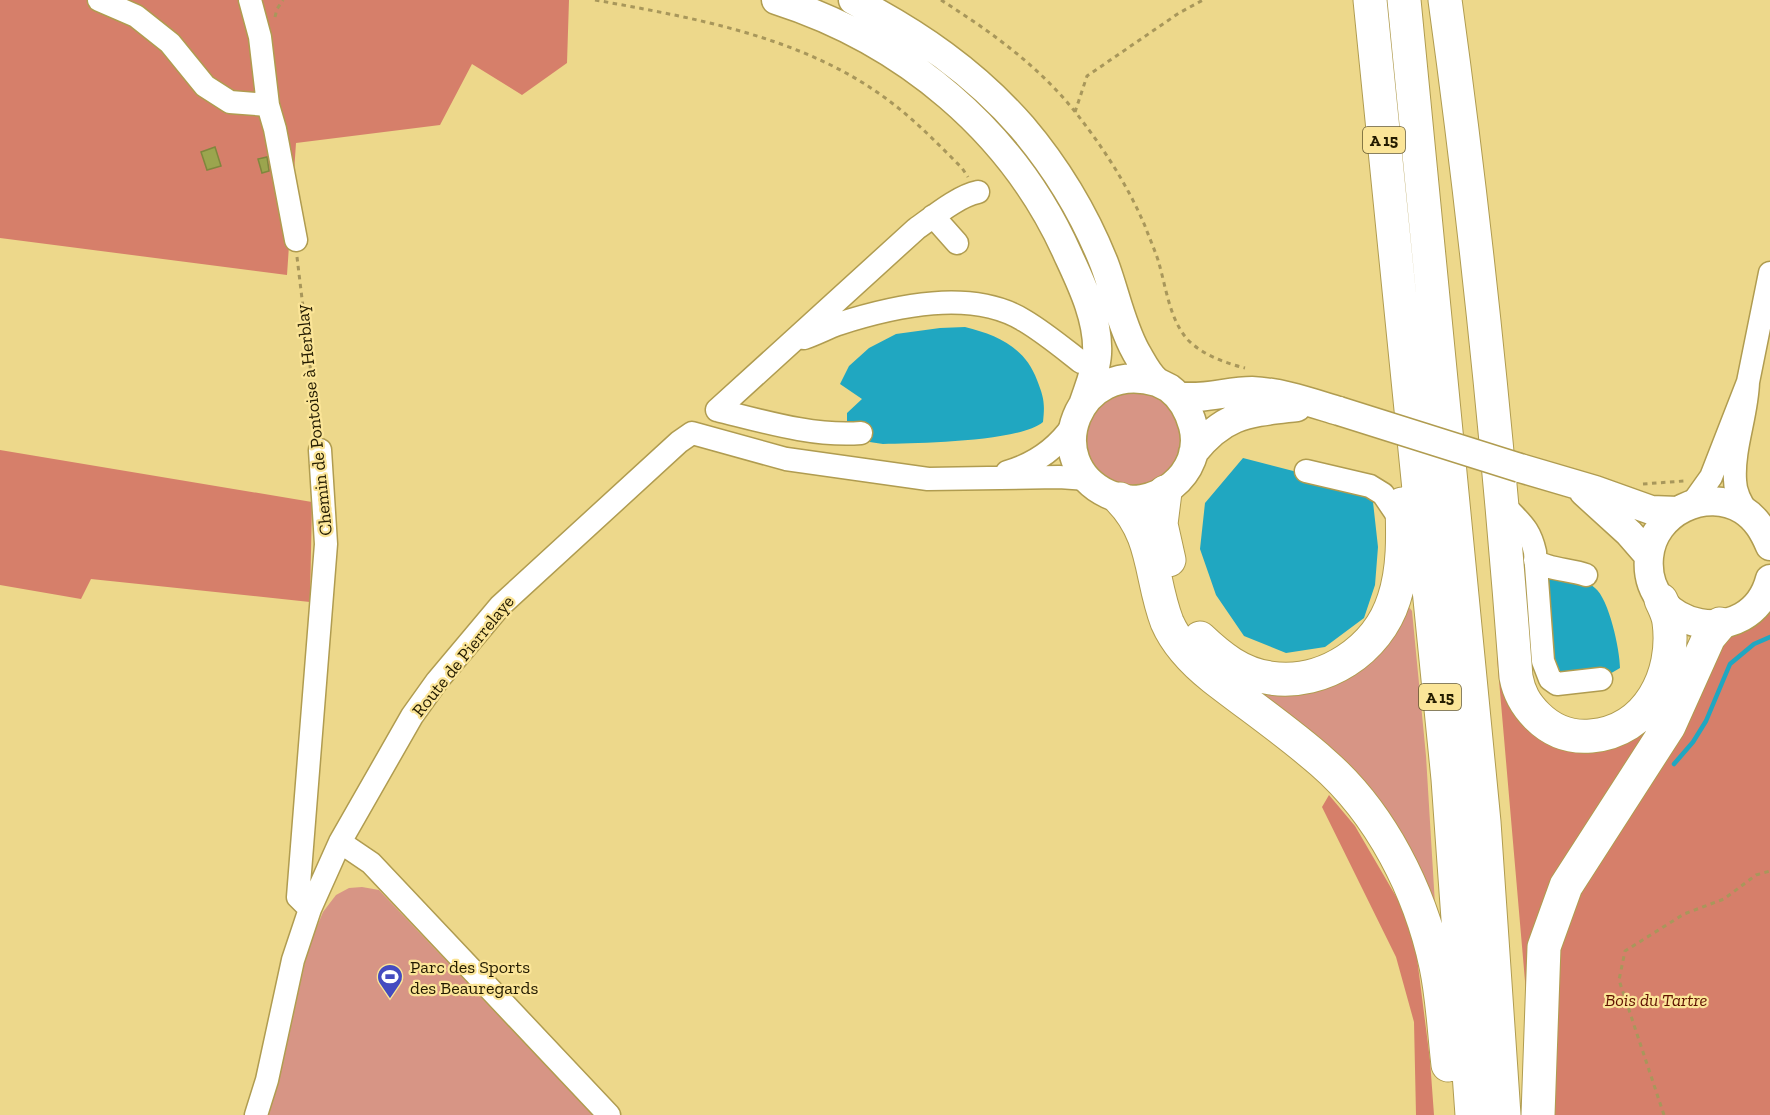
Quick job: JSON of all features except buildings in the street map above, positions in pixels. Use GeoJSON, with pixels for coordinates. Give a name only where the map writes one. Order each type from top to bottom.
{"type":"FeatureCollection","features":[{"type":"Feature","properties":{"kind":"highway","name":"A 15"},"geometry":{"type":"LineString","coordinates":[[1370,0],[1447,767],[1461,935],[1472,1115]]}},
{"type":"Feature","properties":{"kind":"highway","name":"A 15"},"geometry":{"type":"LineString","coordinates":[[1404,0],[1484,822],[1504,1115]]}},
{"type":"Feature","properties":{"kind":"highway"},"geometry":{"type":"LineString","coordinates":[[1445,0],[1463,129],[1502,502],[1516,677],[1519,692],[1532,711],[1545,724],[1562,734],[1579,737],[1611,732],[1627,726],[1642,714],[1660,686],[1666,667],[1669,619],[1661,600]]}},
{"type":"Feature","properties":{"kind":"highway"},"geometry":{"type":"LineString","coordinates":[[1164,492],[1161,524],[1170,570],[1183,613],[1200,638],[1220,657],[1244,671],[1270,678],[1293,678],[1328,670],[1357,654],[1372,640],[1385,621],[1395,599],[1401,567],[1401,475],[1384,311],[1397,280]]}},
{"type":"Feature","properties":{"kind":"highway"},"geometry":{"type":"LineString","coordinates":[[1120,499],[1141,527],[1167,622],[1182,647],[1198,666],[1323,763],[1345,784],[1380,830],[1394,854],[1416,901],[1436,967],[1453,1115]]}},
{"type":"Feature","properties":{"kind":"highway"},"geometry":{"type":"LineString","coordinates":[[1538,1115],[1544,947],[1566,886],[1669,726],[1709,637],[1720,624]]}},
{"type":"Feature","properties":{"kind":"main road"},"geometry":{"type":"LineString","coordinates":[[776,0],[847,28],[900,59],[957,102],[993,138],[1013,163],[1049,215],[1063,242],[1086,297],[1095,327],[1097,354],[1092,379],[1072,440],[1079,467],[1097,488],[1120,499],[1150,498],[1164,492],[1185,472],[1195,446],[1194,428],[1188,411],[1135,350],[1103,261],[1081,213],[1059,177],[1022,127],[956,63],[905,28],[853,0]]}},
{"type":"Feature","properties":{"kind":"main road"},"geometry":{"type":"LineString","coordinates":[[1079,414],[1100,387],[1114,380],[1129,377],[1145,378],[1193,399],[1252,391],[1279,394],[1573,483],[1652,510],[1692,499],[1730,505],[1764,534]]}},
{"type":"Feature","properties":{"kind":"main road"},"geometry":{"type":"LineString","coordinates":[[1193,453],[1213,430],[1235,417],[1258,412],[1327,408]]}},
{"type":"Feature","properties":{"kind":"main road"},"geometry":{"type":"LineString","coordinates":[[1573,483],[1629,533],[1649,556]]}},
{"type":"Feature","properties":{"kind":"main road"},"geometry":{"type":"LineString","coordinates":[[1692,499],[1658,531],[1649,556],[1650,572],[1661,600],[1683,618],[1701,624],[1720,624],[1733,621],[1762,606],[1762,597],[1770,579]]}},
{"type":"Feature","properties":{"kind":"street"},"geometry":{"type":"LineString","coordinates":[[99,0],[136,16],[170,43],[205,86],[230,102],[268,105]]}},
{"type":"Feature","properties":{"kind":"street"},"geometry":{"type":"LineString","coordinates":[[250,0],[260,37],[268,105],[275,129],[296,240]]}},
{"type":"Feature","properties":{"kind":"street"},"geometry":{"type":"LineString","coordinates":[[260,37],[266,0]]}},
{"type":"Feature","properties":{"kind":"street"},"geometry":{"type":"LineString","coordinates":[[861,433],[850,434],[787,427],[717,410],[909,235],[933,216],[972,193],[978,192]]}},
{"type":"Feature","properties":{"kind":"street"},"geometry":{"type":"LineString","coordinates":[[933,216],[957,243]]}},
{"type":"Feature","properties":{"kind":"street"},"geometry":{"type":"LineString","coordinates":[[1764,534],[1738,494],[1735,480],[1748,382],[1770,273]]}},
{"type":"Feature","properties":{"kind":"street"},"geometry":{"type":"LineString","coordinates":[[794,340],[860,318],[908,306],[954,302],[996,308],[1024,320],[1056,354],[1076,368]]}},
{"type":"Feature","properties":{"kind":"street"},"geometry":{"type":"LineString","coordinates":[[1692,499],[1726,440],[1748,382]]}},
{"type":"Feature","properties":{"kind":"street","name":"Route de Pierrelaye"},"geometry":{"type":"LineString","coordinates":[[985,478],[1014,470],[1037,460],[1065,436],[1079,414]]}},
{"type":"Feature","properties":{"kind":"street","name":"Route de Pierrelaye"},"geometry":{"type":"LineString","coordinates":[[255,1115],[267,1080],[293,960],[310,909],[340,842],[412,716],[437,681],[500,606],[642,475],[692,433],[786,459],[928,478],[1059,477],[1087,479]]}},
{"type":"Feature","properties":{"kind":"street","name":"Chemin de Pontoise à Herblay"},"geometry":{"type":"LineString","coordinates":[[310,909],[298,897],[326,544],[320,450]]}},
{"type":"Feature","properties":{"kind":"street"},"geometry":{"type":"LineString","coordinates":[[1306,471],[1343,482],[1370,486],[1388,500],[1402,522]]}},
{"type":"Feature","properties":{"kind":"street"},"geometry":{"type":"LineString","coordinates":[[1502,502],[1528,530],[1539,570],[1543,661],[1550,679],[1557,684],[1601,679]]}},
{"type":"Feature","properties":{"kind":"street"},"geometry":{"type":"LineString","coordinates":[[1539,570],[1541,566],[1586,575]]}},
{"type":"Feature","properties":{"kind":"street"},"geometry":{"type":"LineString","coordinates":[[340,842],[370,862],[609,1115]]}},
{"type":"Feature","properties":{"kind":"path"},"geometry":{"type":"LineString","coordinates":[[595,0],[719,25],[794,50],[829,65],[886,98],[909,117],[962,168],[978,192]]}},
{"type":"Feature","properties":{"kind":"path"},"geometry":{"type":"LineString","coordinates":[[941,0],[1025,59],[1076,112],[1105,155],[1144,224],[1179,327],[1188,340],[1208,354],[1249,370]]}},
{"type":"Feature","properties":{"kind":"path"},"geometry":{"type":"LineString","coordinates":[[1076,112],[1087,76],[1179,13],[1203,0]]}},
{"type":"Feature","properties":{"kind":"path","name":"Chemin de Pontoise à Herblay"},"geometry":{"type":"LineString","coordinates":[[296,240],[320,450]]}},
{"type":"Feature","properties":{"kind":"path"},"geometry":{"type":"LineString","coordinates":[[1638,484],[1675,481],[1692,499]]}},
{"type":"Feature","properties":{"kind":"path"},"geometry":{"type":"LineString","coordinates":[[1664,1115],[1619,980],[1625,951],[1684,914],[1724,899],[1756,874],[1770,871]]}},
{"type":"Feature","properties":{"kind":"shaded area"},"geometry":{"type":"Polygon","coordinates":[[[1124,391],[1153,395],[1162,399],[1173,410],[1185,447],[1164,483],[1113,488],[1085,457],[1086,431],[1091,415],[1102,404],[1124,391]]]}},
{"type":"Feature","properties":{"kind":"shaded area"},"geometry":{"type":"Polygon","coordinates":[[[1403,607],[1409,607],[1412,611],[1426,756],[1436,921],[1405,852],[1194,647],[1280,689],[1403,607]]]}},
{"type":"Feature","properties":{"kind":"shaded area","name":"Parc des Sports des Beauregards"},"geometry":{"type":"Polygon","coordinates":[[[362,887],[379,890],[593,1115],[268,1115],[281,1072],[308,948],[323,912],[336,895],[349,888],[362,887]]]}},
{"type":"Feature","properties":{"kind":"green space"},"geometry":{"type":"Polygon","coordinates":[[[0,0],[569,0],[567,63],[522,95],[472,64],[440,125],[296,143],[287,275],[0,238],[0,0]]]}},
{"type":"Feature","properties":{"kind":"green space"},"geometry":{"type":"Polygon","coordinates":[[[0,450],[312,502],[310,602],[91,579],[81,599],[0,585],[0,450]]]}},
{"type":"Feature","properties":{"kind":"green space","name":"Bois du Tartre"},"geometry":{"type":"Polygon","coordinates":[[[1770,601],[1770,1115],[1538,1115],[1544,947],[1696,663],[1770,601]]]}},
{"type":"Feature","properties":{"kind":"green space"},"geometry":{"type":"Polygon","coordinates":[[[1497,657],[1504,679],[1534,728],[1659,712],[1527,1004],[1497,657]]]}},
{"type":"Feature","properties":{"kind":"green space"},"geometry":{"type":"Polygon","coordinates":[[[1329,795],[1355,826],[1401,905],[1416,950],[1430,1060],[1434,1115],[1416,1115],[1414,1022],[1396,957],[1322,807],[1329,795]]]}},
{"type":"Feature","properties":{"kind":"water"},"geometry":{"type":"Polygon","coordinates":[[[965,327],[999,339],[1025,359],[1032,369],[1043,396],[1043,422],[1031,429],[1013,434],[967,440],[899,444],[863,441],[847,428],[847,413],[862,399],[840,384],[849,366],[869,348],[896,334],[965,327]]]}},
{"type":"Feature","properties":{"kind":"water"},"geometry":{"type":"Polygon","coordinates":[[[1243,458],[1367,490],[1373,502],[1378,547],[1375,585],[1364,618],[1325,647],[1286,653],[1244,636],[1216,595],[1200,549],[1205,503],[1243,458]]]}},
{"type":"Feature","properties":{"kind":"water"},"geometry":{"type":"Polygon","coordinates":[[[1556,571],[1577,577],[1591,585],[1605,603],[1616,638],[1620,668],[1601,679],[1557,684],[1537,585],[1556,571]]]}},
{"type":"Feature","properties":{"kind":"waterway"},"geometry":{"type":"LineString","coordinates":[[1674,764],[1693,742],[1706,721],[1730,664],[1754,644],[1770,637]]}},
{"type":"Feature","properties":{"kind":"place","name":"Parc des Sports des Beauregards"},"geometry":{"type":"Point","coordinates":[390,1000]}}]}
